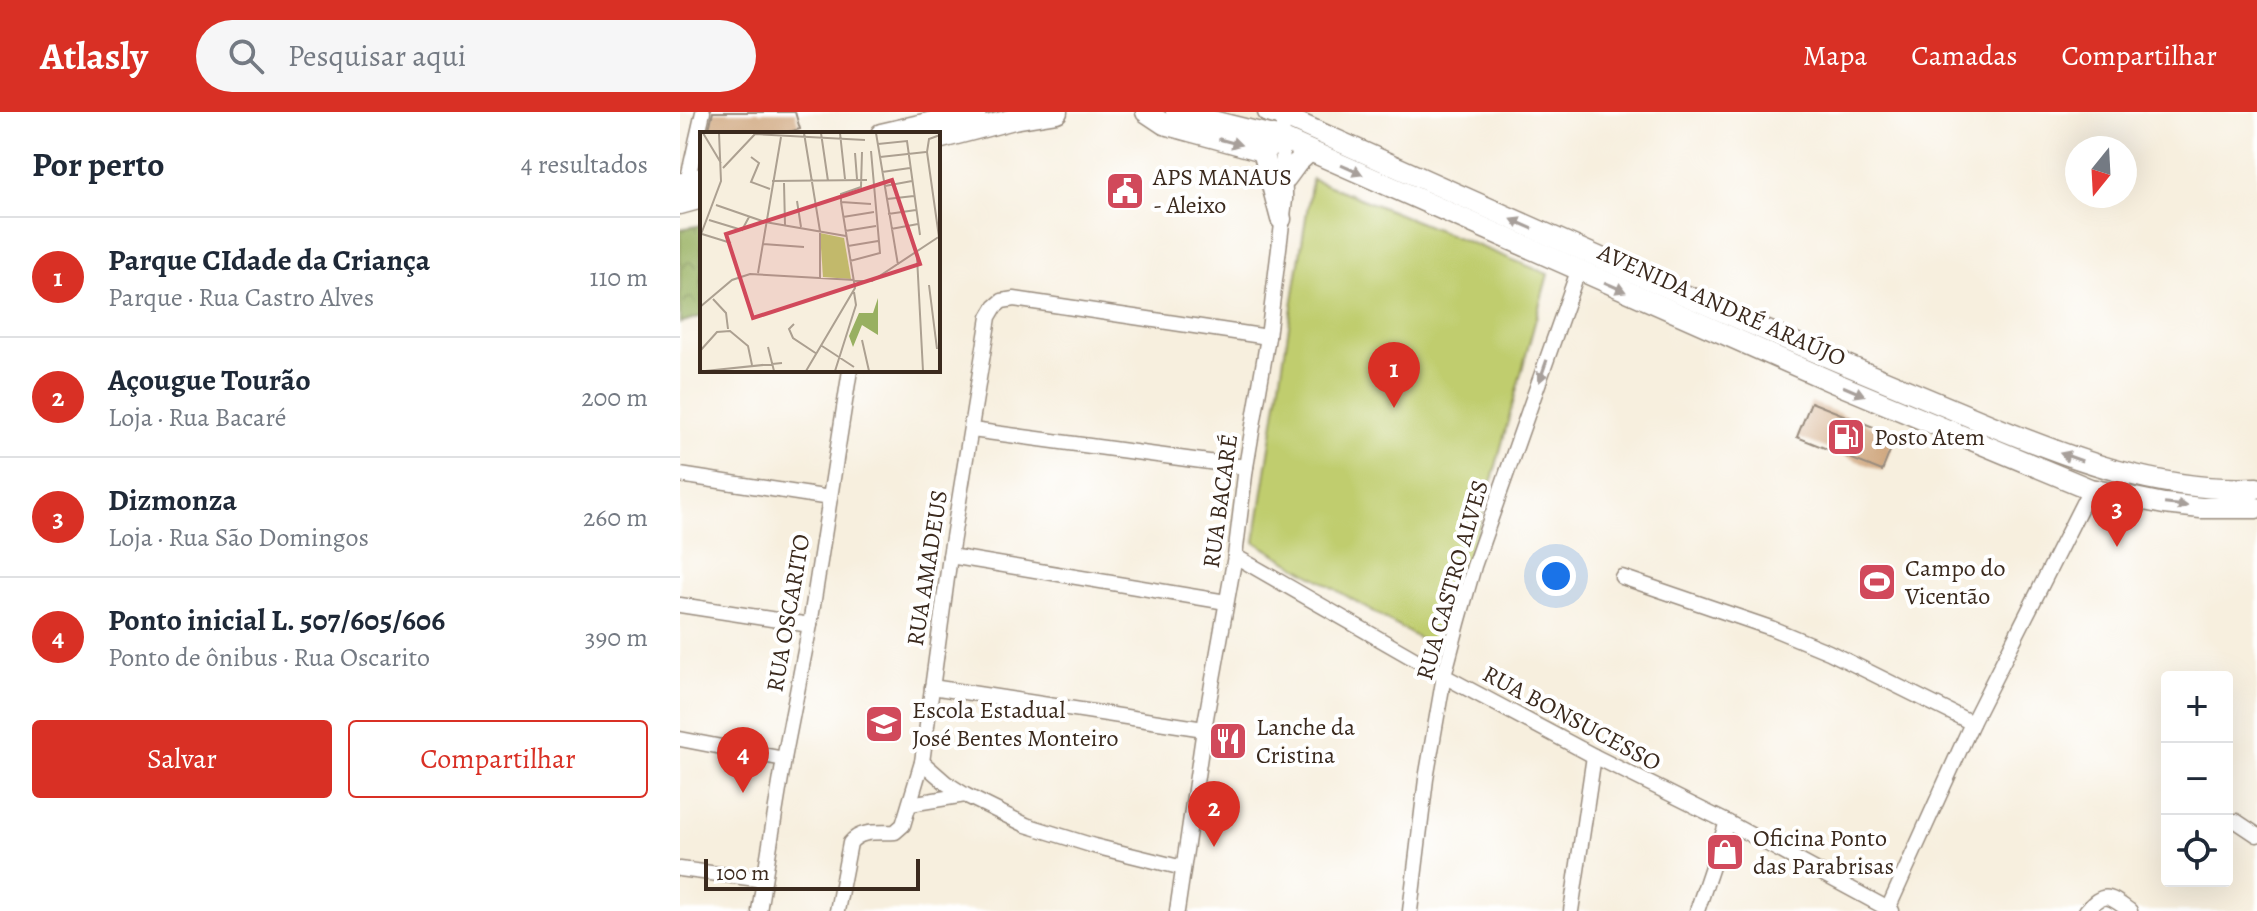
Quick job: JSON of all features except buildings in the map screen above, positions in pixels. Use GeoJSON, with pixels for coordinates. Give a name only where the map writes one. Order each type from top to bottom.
{"type":"FeatureCollection","features":[{"type":"Feature","properties":{"kind":"main road"},"geometry":{"type":"LineString","coordinates":[[890,132],[976,112]]}},
{"type":"Feature","properties":{"kind":"main road"},"geometry":{"type":"LineString","coordinates":[[940,138],[1014,119],[1057,112]]}},
{"type":"Feature","properties":{"kind":"main road"},"geometry":{"type":"LineString","coordinates":[[1146,112],[1164,124],[1263,151]]}},
{"type":"Feature","properties":{"kind":"main road","name":"AVENIDA ANDRÉ ARAÚJO"},"geometry":{"type":"LineString","coordinates":[[1176,112],[1281,138],[1835,383],[2090,489],[2164,504],[2201,508],[2257,508]]}},
{"type":"Feature","properties":{"kind":"main road","name":"AVENIDA ANDRÉ ARAÚJO"},"geometry":{"type":"LineString","coordinates":[[1280,113],[1770,332],[2049,449],[2100,467],[2150,478],[2200,486],[2257,488]]}},
{"type":"Feature","properties":{"kind":"main road"},"geometry":{"type":"LineString","coordinates":[[1263,151],[1281,138]]}},
{"type":"Feature","properties":{"kind":"main road"},"geometry":{"type":"LineString","coordinates":[[1263,151],[1281,219]]}},
{"type":"Feature","properties":{"kind":"main road"},"geometry":{"type":"LineString","coordinates":[[1286,178],[1310,151]]}},
{"type":"Feature","properties":{"kind":"main road"},"geometry":{"type":"LineString","coordinates":[[680,204],[700,199]]}},
{"type":"Feature","properties":{"kind":"street"},"geometry":{"type":"LineString","coordinates":[[690,182],[703,112]]}},
{"type":"Feature","properties":{"kind":"street","name":"RUA BACARÉ"},"geometry":{"type":"LineString","coordinates":[[1183,908],[1183,868],[1268,337],[1286,178],[1280,113]]}},
{"type":"Feature","properties":{"kind":"street","name":"RUA CASTRO ALVES"},"geometry":{"type":"LineString","coordinates":[[1410,911],[1426,779],[1444,676],[1474,566],[1578,271]]}},
{"type":"Feature","properties":{"kind":"street","name":"RUA AMADEUS"},"geometry":{"type":"LineString","coordinates":[[837,911],[850,843],[864,832],[895,832],[903,825],[922,762],[950,556],[989,317],[995,307],[1002,301],[1014,299],[1268,337]]}},
{"type":"Feature","properties":{"kind":"street","name":"RUA OSCARITO"},"geometry":{"type":"LineString","coordinates":[[759,911],[810,625],[850,372]]}},
{"type":"Feature","properties":{"kind":"street"},"geometry":{"type":"LineString","coordinates":[[972,430],[1246,467]]}},
{"type":"Feature","properties":{"kind":"street"},"geometry":{"type":"LineString","coordinates":[[680,475],[830,498]]}},
{"type":"Feature","properties":{"kind":"street"},"geometry":{"type":"LineString","coordinates":[[1889,910],[1972,723],[2090,489]]}},
{"type":"Feature","properties":{"kind":"street"},"geometry":{"type":"LineString","coordinates":[[950,556],[1226,602]]}},
{"type":"Feature","properties":{"kind":"street","name":"RUA BONSUCESSO"},"geometry":{"type":"LineString","coordinates":[[1235,556],[1444,676],[1727,822],[1889,910]]}},
{"type":"Feature","properties":{"kind":"street"},"geometry":{"type":"LineString","coordinates":[[1622,577],[1771,628],[1829,652],[1972,723]]}},
{"type":"Feature","properties":{"kind":"street"},"geometry":{"type":"LineString","coordinates":[[680,605],[810,625]]}},
{"type":"Feature","properties":{"kind":"street"},"geometry":{"type":"LineString","coordinates":[[932,687],[1204,729]]}},
{"type":"Feature","properties":{"kind":"street"},"geometry":{"type":"LineString","coordinates":[[680,739],[784,759]]}},
{"type":"Feature","properties":{"kind":"street"},"geometry":{"type":"LineString","coordinates":[[1571,911],[1594,756]]}},
{"type":"Feature","properties":{"kind":"street"},"geometry":{"type":"LineString","coordinates":[[922,762],[965,795],[1026,825],[1183,868]]}},
{"type":"Feature","properties":{"kind":"street"},"geometry":{"type":"LineString","coordinates":[[910,804],[965,795]]}},
{"type":"Feature","properties":{"kind":"street"},"geometry":{"type":"LineString","coordinates":[[2236,821],[2257,835]]}},
{"type":"Feature","properties":{"kind":"street"},"geometry":{"type":"LineString","coordinates":[[1697,911],[1727,822]]}},
{"type":"Feature","properties":{"kind":"street"},"geometry":{"type":"LineString","coordinates":[[680,869],[764,880]]}},
{"type":"Feature","properties":{"kind":"street"},"geometry":{"type":"LineString","coordinates":[[2086,911],[2103,896],[2110,897],[2130,911]]}},
{"type":"Feature","properties":{"kind":"green space"},"geometry":{"type":"Polygon","coordinates":[[[1312,179],[1548,274],[1445,654],[1255,542],[1312,179]]]}},
{"type":"Feature","properties":{"kind":"green space"},"geometry":{"type":"Polygon","coordinates":[[[700,225],[700,317],[680,323],[680,229],[700,225]]]}},
{"type":"Feature","properties":{"kind":"place","name":"APS MANAUS - Aleixo"},"geometry":{"type":"Point","coordinates":[1125,191]}},
{"type":"Feature","properties":{"kind":"place","name":"Parque CIdade da Criança"},"geometry":{"type":"Point","coordinates":[1394,408]}},
{"type":"Feature","properties":{"kind":"place","name":"Posto Atem"},"geometry":{"type":"Point","coordinates":[1846,437]}},
{"type":"Feature","properties":{"kind":"place","name":"Dizmonza"},"geometry":{"type":"Point","coordinates":[2117,547]}},
{"type":"Feature","properties":{"kind":"place","name":"Campo do Vicentão"},"geometry":{"type":"Point","coordinates":[1877,582]}},
{"type":"Feature","properties":{"kind":"place","name":"Escola Estadual José Bentes Monteiro"},"geometry":{"type":"Point","coordinates":[884,724]}},
{"type":"Feature","properties":{"kind":"place","name":"Lanche da Cristina"},"geometry":{"type":"Point","coordinates":[1228,741]}},
{"type":"Feature","properties":{"kind":"place","name":"Ponto inicial L. 507/605/606"},"geometry":{"type":"Point","coordinates":[743,793]}},
{"type":"Feature","properties":{"kind":"place","name":"Açougue Tourão"},"geometry":{"type":"Point","coordinates":[1214,847]}},
{"type":"Feature","properties":{"kind":"place","name":"Oficina Ponto das Parabrisas"},"geometry":{"type":"Point","coordinates":[1725,852]}}]}
